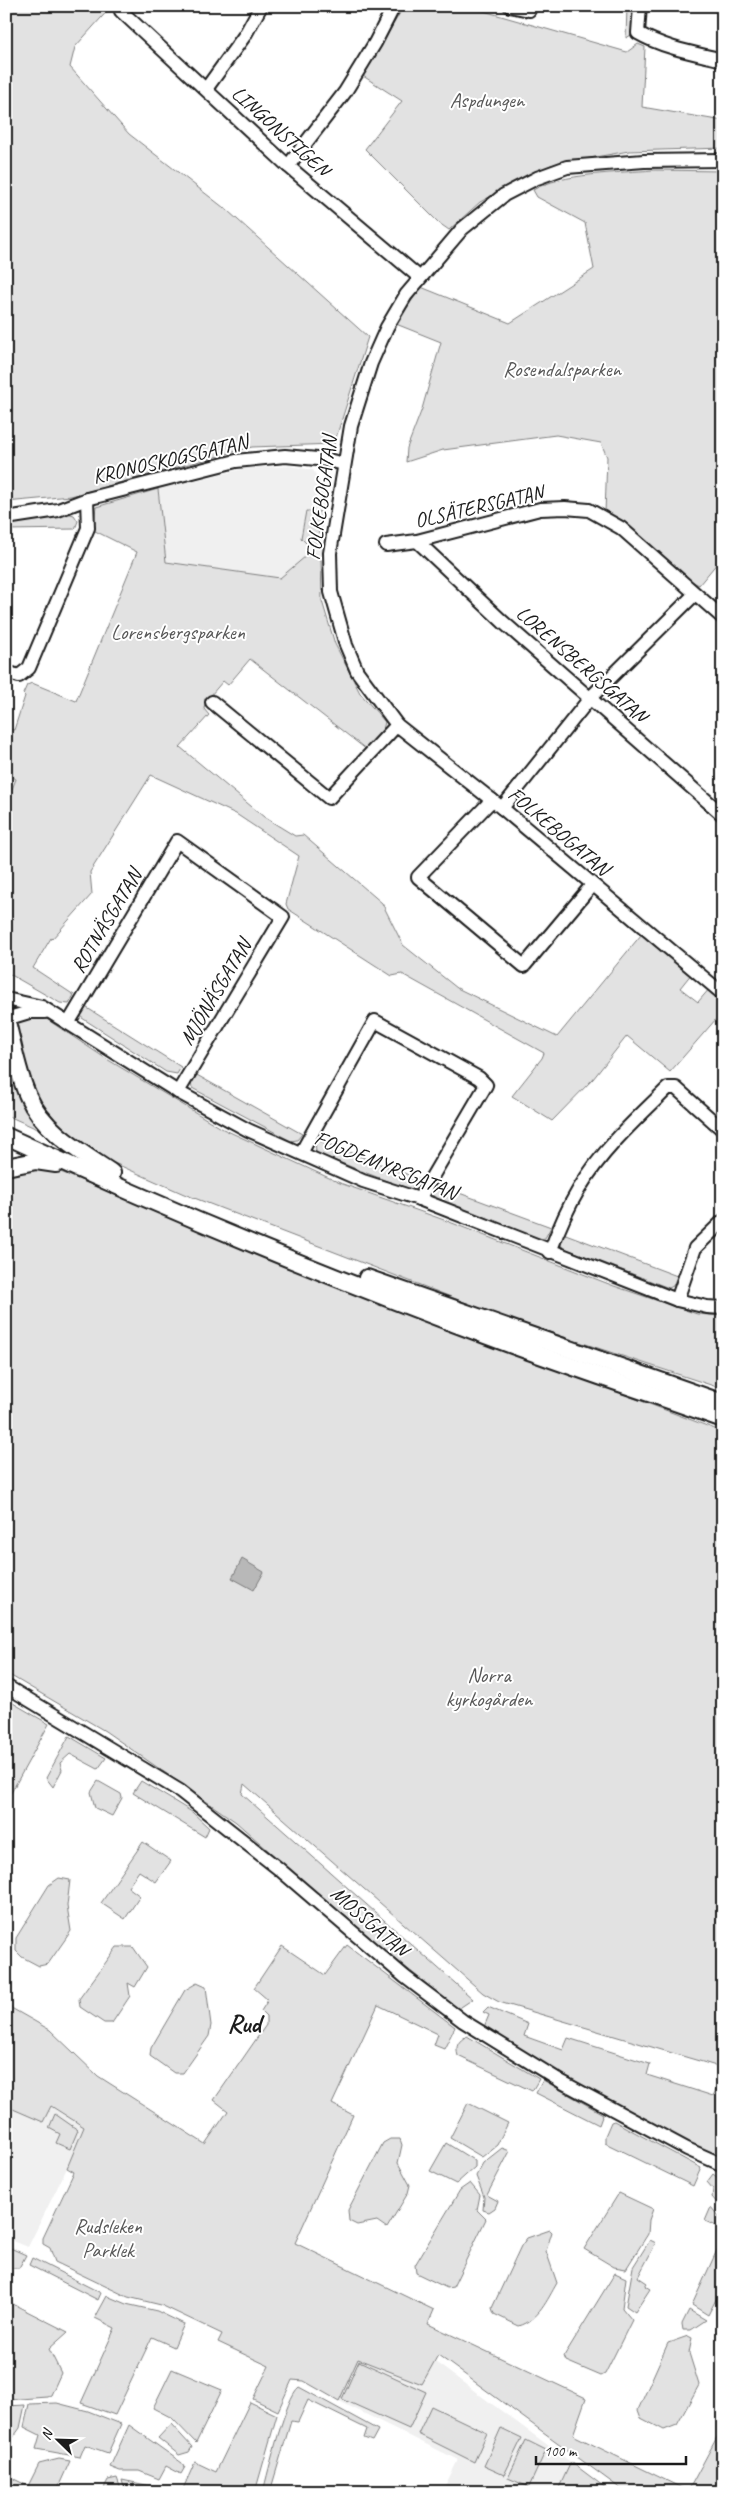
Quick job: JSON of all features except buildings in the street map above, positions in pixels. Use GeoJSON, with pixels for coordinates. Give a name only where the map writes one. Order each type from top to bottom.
{"type":"FeatureCollection","features":[{"type":"Feature","properties":{"kind":"main road"},"geometry":{"type":"LineString","coordinates":[[6,1018],[18,1069],[33,1106],[55,1132],[112,1173]]}},
{"type":"Feature","properties":{"kind":"main road"},"geometry":{"type":"LineString","coordinates":[[6,1127],[334,1266],[723,1403]]}},
{"type":"Feature","properties":{"kind":"main road"},"geometry":{"type":"LineString","coordinates":[[6,1136],[205,1225],[322,1272],[496,1340],[723,1419]]}},
{"type":"Feature","properties":{"kind":"main road"},"geometry":{"type":"LineString","coordinates":[[6,1168],[36,1161],[72,1166]]}},
{"type":"Feature","properties":{"kind":"street"},"geometry":{"type":"LineString","coordinates":[[206,89],[245,35],[261,6]]}},
{"type":"Feature","properties":{"kind":"street"},"geometry":{"type":"LineString","coordinates":[[288,166],[346,92],[394,6]]}},
{"type":"Feature","properties":{"kind":"street"},"geometry":{"type":"LineString","coordinates":[[510,6],[530,8]]}},
{"type":"Feature","properties":{"kind":"street"},"geometry":{"type":"LineString","coordinates":[[640,6],[638,33],[667,46],[723,60]]}},
{"type":"Feature","properties":{"kind":"street","name":"LINGONSTIGEN"},"geometry":{"type":"LineString","coordinates":[[122,8],[288,166],[419,278]]}},
{"type":"Feature","properties":{"kind":"street","name":"FOLKEBOGATAN"},"geometry":{"type":"LineString","coordinates":[[723,160],[644,161],[567,167],[537,178],[504,195],[462,229],[419,278],[387,327],[370,363],[351,426],[330,553],[331,592],[346,645],[357,671],[397,725],[497,804],[723,994]]}},
{"type":"Feature","properties":{"kind":"street","name":"KRONOSKOGSGATAN"},"geometry":{"type":"LineString","coordinates":[[6,518],[58,510],[87,499],[236,461],[285,456],[308,457],[344,464]]}},
{"type":"Feature","properties":{"kind":"street"},"geometry":{"type":"LineString","coordinates":[[6,672],[19,676],[29,668],[88,528],[87,499]]}},
{"type":"Feature","properties":{"kind":"street","name":"OLSÄTERSGATAN"},"geometry":{"type":"LineString","coordinates":[[386,545],[418,542],[540,509],[589,510],[621,528],[723,618]]}},
{"type":"Feature","properties":{"kind":"street","name":"LORENSBERGSGATAN"},"geometry":{"type":"LineString","coordinates":[[418,542],[503,622],[591,697],[723,815]]}},
{"type":"Feature","properties":{"kind":"street"},"geometry":{"type":"LineString","coordinates":[[592,885],[524,966],[418,877],[497,804],[591,697],[695,594]]}},
{"type":"Feature","properties":{"kind":"street"},"geometry":{"type":"LineString","coordinates":[[212,702],[329,798],[397,725]]}},
{"type":"Feature","properties":{"kind":"street","name":"MJÖNÄSGATAN"},"geometry":{"type":"LineString","coordinates":[[177,841],[280,912],[283,916],[280,924],[178,1092]]}},
{"type":"Feature","properties":{"kind":"street","name":"ROTNÄSGATAN"},"geometry":{"type":"LineString","coordinates":[[69,1022],[177,841]]}},
{"type":"Feature","properties":{"kind":"street","name":"FOGDEMYRSGATAN"},"geometry":{"type":"LineString","coordinates":[[6,999],[34,1004],[55,1014],[178,1092],[248,1130],[363,1181],[419,1199],[550,1252],[678,1300],[707,1308],[723,1308]]}},
{"type":"Feature","properties":{"kind":"street","name":"FOGDEMYRSGATAN"},"geometry":{"type":"LineString","coordinates":[[6,1018],[29,1012],[55,1014]]}},
{"type":"Feature","properties":{"kind":"street"},"geometry":{"type":"LineString","coordinates":[[301,1153],[375,1021],[479,1078],[486,1084],[419,1199]]}},
{"type":"Feature","properties":{"kind":"street"},"geometry":{"type":"LineString","coordinates":[[550,1252],[563,1219],[579,1188],[598,1161],[660,1095],[671,1086],[676,1088],[723,1130]]}},
{"type":"Feature","properties":{"kind":"street"},"geometry":{"type":"LineString","coordinates":[[678,1300],[696,1248],[723,1222]]}},
{"type":"Feature","properties":{"kind":"street","name":"MOSSGATAN"},"geometry":{"type":"LineString","coordinates":[[6,1686],[180,1791],[279,1869],[405,1977],[463,2021],[562,2082],[687,2149],[723,2165]]}},
{"type":"Feature","properties":{"kind":"shaded area"},"geometry":{"type":"Polygon","coordinates":[[[291,466],[313,470],[325,490],[321,560],[322,601],[280,578],[165,562],[158,489],[247,468],[291,466]]]}},
{"type":"Feature","properties":{"kind":"shaded area"},"geometry":{"type":"Polygon","coordinates":[[[242,1559],[264,1572],[254,1590],[232,1578],[242,1559]]]}},
{"type":"Feature","properties":{"kind":"shaded area"},"geometry":{"type":"Polygon","coordinates":[[[6,2106],[43,2122],[50,2106],[84,2127],[67,2168],[28,2247],[6,2238],[6,2106]]]}},
{"type":"Feature","properties":{"kind":"shaded area"},"geometry":{"type":"Polygon","coordinates":[[[358,2359],[422,2384],[434,2361],[611,2492],[442,2492],[458,2460],[339,2401],[358,2359]]]}},
{"type":"Feature","properties":{"kind":"green space"},"geometry":{"type":"Polygon","coordinates":[[[6,6],[108,6],[110,8],[75,47],[70,67],[129,134],[228,211],[368,337],[334,444],[252,447],[71,496],[6,502],[6,6]]]}},
{"type":"Feature","properties":{"kind":"green space","name":"Aspdungen"},"geometry":{"type":"Polygon","coordinates":[[[404,6],[466,6],[627,52],[638,44],[645,47],[642,107],[723,121],[723,148],[629,151],[551,165],[480,202],[449,230],[439,223],[365,149],[402,101],[363,76],[404,6]]]}},
{"type":"Feature","properties":{"kind":"green space"},"geometry":{"type":"Polygon","coordinates":[[[627,6],[634,6],[633,34],[626,38],[627,6]]]}},
{"type":"Feature","properties":{"kind":"green space","name":"Rosendalsparken"},"geometry":{"type":"Polygon","coordinates":[[[653,170],[723,171],[723,556],[699,585],[689,580],[605,513],[607,457],[601,443],[556,435],[443,450],[406,462],[407,448],[422,409],[441,342],[396,324],[421,287],[510,323],[594,269],[585,223],[537,197],[533,190],[545,184],[574,177],[653,170]]]}},
{"type":"Feature","properties":{"kind":"green space","name":"Lorensbergsparken"},"geometry":{"type":"Polygon","coordinates":[[[158,489],[166,562],[280,578],[312,551],[321,560],[322,601],[335,644],[360,693],[385,722],[382,733],[367,750],[250,659],[228,685],[223,681],[205,702],[204,709],[209,715],[180,747],[264,817],[295,836],[303,835],[382,903],[403,945],[457,988],[557,1037],[641,935],[645,935],[692,973],[680,988],[698,1002],[710,988],[723,999],[723,1011],[670,1072],[627,1036],[593,1079],[552,1121],[512,1096],[544,1053],[402,974],[392,976],[288,909],[286,904],[299,856],[236,814],[151,775],[90,872],[92,894],[51,938],[33,968],[74,995],[69,1004],[60,1003],[6,972],[6,804],[16,779],[6,773],[6,728],[14,730],[25,696],[23,694],[27,685],[32,683],[76,701],[137,552],[93,530],[96,507],[158,489]]]}},
{"type":"Feature","properties":{"kind":"green space"},"geometry":{"type":"Polygon","coordinates":[[[306,511],[322,512],[318,537],[319,544],[307,544],[301,538],[306,511]]]}},
{"type":"Feature","properties":{"kind":"green space"},"geometry":{"type":"Polygon","coordinates":[[[64,512],[74,515],[78,521],[75,529],[6,530],[6,522],[64,512]]]}},
{"type":"Feature","properties":{"kind":"green space"},"geometry":{"type":"Polygon","coordinates":[[[6,992],[105,1058],[223,1129],[340,1183],[447,1221],[614,1286],[697,1314],[723,1316],[723,1389],[503,1317],[184,1194],[6,1115],[6,992]]]}},
{"type":"Feature","properties":{"kind":"green space"},"geometry":{"type":"Polygon","coordinates":[[[84,1006],[181,1067],[177,1074],[166,1072],[82,1018],[81,1013],[84,1006]]]}},
{"type":"Feature","properties":{"kind":"green space"},"geometry":{"type":"Polygon","coordinates":[[[195,1074],[302,1134],[297,1140],[291,1141],[192,1088],[191,1082],[195,1074]]]}},
{"type":"Feature","properties":{"kind":"green space"},"geometry":{"type":"Polygon","coordinates":[[[315,1139],[422,1180],[416,1189],[412,1191],[316,1153],[315,1139]]]}},
{"type":"Feature","properties":{"kind":"green space","name":"Norra kyrkogården"},"geometry":{"type":"Polygon","coordinates":[[[26,1158],[397,1308],[723,1432],[723,2068],[499,2002],[483,1993],[244,1784],[242,1794],[473,1999],[458,2009],[354,1926],[236,1822],[105,1731],[6,1673],[6,1170],[26,1158]]]}},
{"type":"Feature","properties":{"kind":"green space"},"geometry":{"type":"Polygon","coordinates":[[[435,1184],[551,1227],[545,1238],[540,1239],[436,1201],[432,1194],[435,1184]]]}},
{"type":"Feature","properties":{"kind":"green space"},"geometry":{"type":"Polygon","coordinates":[[[563,1233],[677,1276],[673,1286],[669,1288],[562,1247],[560,1242],[563,1233]]]}},
{"type":"Feature","properties":{"kind":"green space"},"geometry":{"type":"Polygon","coordinates":[[[6,1699],[49,1724],[6,1802],[6,1699]]]}},
{"type":"Feature","properties":{"kind":"green space"},"geometry":{"type":"Polygon","coordinates":[[[69,1736],[106,1758],[98,1769],[70,1754],[60,1763],[62,1770],[53,1787],[46,1778],[69,1736]]]}},
{"type":"Feature","properties":{"kind":"green space"},"geometry":{"type":"Polygon","coordinates":[[[98,1781],[121,1794],[122,1798],[112,1816],[95,1808],[91,1792],[98,1781]]]}},
{"type":"Feature","properties":{"kind":"green space"},"geometry":{"type":"Polygon","coordinates":[[[141,1781],[192,1812],[209,1828],[205,1837],[133,1793],[141,1781]]]}},
{"type":"Feature","properties":{"kind":"green space"},"geometry":{"type":"Polygon","coordinates":[[[143,1842],[171,1861],[156,1882],[139,1871],[128,1887],[140,1896],[125,1919],[101,1903],[143,1842]]]}},
{"type":"Feature","properties":{"kind":"green space"},"geometry":{"type":"Polygon","coordinates":[[[59,1878],[70,1880],[67,1906],[71,1931],[48,1964],[39,1966],[22,1957],[16,1951],[16,1938],[49,1885],[59,1878]]]}},
{"type":"Feature","properties":{"kind":"green space","name":"Rudsleken Parklek"},"geometry":{"type":"Polygon","coordinates":[[[347,1945],[455,2027],[444,2049],[434,2045],[438,2034],[378,2005],[332,2104],[353,2115],[295,2243],[434,2310],[428,2324],[586,2398],[573,2435],[688,2491],[723,2426],[723,2476],[710,2492],[625,2492],[438,2355],[422,2384],[358,2359],[339,2401],[304,2381],[292,2380],[278,2411],[253,2399],[269,2366],[218,2342],[222,2334],[161,2305],[128,2297],[55,2262],[50,2248],[43,2244],[43,2238],[74,2172],[67,2168],[84,2127],[51,2106],[43,2122],[6,2106],[6,2005],[50,2030],[98,2076],[205,2144],[228,2111],[214,2100],[266,2025],[266,2016],[261,2011],[268,2000],[254,1988],[282,1946],[325,1975],[347,1945]]]}},
{"type":"Feature","properties":{"kind":"green space"},"geometry":{"type":"Polygon","coordinates":[[[117,1947],[133,1947],[147,1967],[135,1987],[128,1983],[130,1996],[112,2023],[104,2023],[80,2007],[79,1999],[117,1947]]]}},
{"type":"Feature","properties":{"kind":"green space"},"geometry":{"type":"Polygon","coordinates":[[[197,1983],[206,1987],[211,2025],[209,2036],[183,2073],[174,2073],[150,2056],[151,2048],[185,1990],[197,1983]]]}},
{"type":"Feature","properties":{"kind":"green space"},"geometry":{"type":"Polygon","coordinates":[[[488,2007],[528,2024],[524,2036],[563,2050],[568,2038],[650,2064],[647,2075],[713,2096],[723,2076],[723,2158],[693,2146],[537,2060],[484,2027],[489,2015],[483,2012],[488,2007]]]}},
{"type":"Feature","properties":{"kind":"green space"},"geometry":{"type":"Polygon","coordinates":[[[467,2036],[539,2079],[532,2091],[458,2056],[458,2044],[467,2036]]]}},
{"type":"Feature","properties":{"kind":"green space"},"geometry":{"type":"Polygon","coordinates":[[[543,2080],[603,2114],[599,2125],[536,2093],[543,2080]]]}},
{"type":"Feature","properties":{"kind":"green space"},"geometry":{"type":"Polygon","coordinates":[[[468,2103],[508,2123],[497,2145],[482,2157],[450,2138],[468,2103]]]}},
{"type":"Feature","properties":{"kind":"green space"},"geometry":{"type":"Polygon","coordinates":[[[55,2114],[78,2130],[70,2149],[56,2143],[60,2134],[49,2128],[55,2114]]]}},
{"type":"Feature","properties":{"kind":"green space"},"geometry":{"type":"Polygon","coordinates":[[[614,2121],[701,2168],[693,2186],[605,2143],[605,2136],[611,2122],[614,2121]]]}},
{"type":"Feature","properties":{"kind":"green space"},"geometry":{"type":"Polygon","coordinates":[[[390,2139],[400,2139],[402,2145],[398,2163],[410,2185],[408,2193],[387,2228],[377,2221],[357,2225],[349,2221],[348,2210],[383,2143],[390,2139]]]}},
{"type":"Feature","properties":{"kind":"green space"},"geometry":{"type":"Polygon","coordinates":[[[446,2143],[475,2161],[475,2167],[456,2184],[430,2171],[446,2143]]]}},
{"type":"Feature","properties":{"kind":"green space"},"geometry":{"type":"Polygon","coordinates":[[[502,2148],[510,2151],[487,2195],[498,2201],[495,2208],[489,2212],[483,2210],[484,2197],[476,2176],[483,2163],[502,2148]]]}},
{"type":"Feature","properties":{"kind":"green space"},"geometry":{"type":"Polygon","coordinates":[[[713,2174],[723,2182],[723,2210],[712,2197],[713,2189],[707,2182],[713,2174]]]}},
{"type":"Feature","properties":{"kind":"green space"},"geometry":{"type":"Polygon","coordinates":[[[470,2183],[480,2195],[477,2210],[486,2219],[453,2287],[447,2288],[416,2273],[415,2265],[460,2190],[470,2183]]]}},
{"type":"Feature","properties":{"kind":"green space"},"geometry":{"type":"Polygon","coordinates":[[[619,2193],[653,2209],[649,2220],[648,2234],[626,2269],[614,2267],[584,2249],[619,2193]]]}},
{"type":"Feature","properties":{"kind":"green space"},"geometry":{"type":"Polygon","coordinates":[[[711,2207],[723,2222],[723,2229],[705,2221],[711,2207]]]}},
{"type":"Feature","properties":{"kind":"green space"},"geometry":{"type":"Polygon","coordinates":[[[550,2230],[552,2232],[546,2251],[557,2283],[546,2302],[532,2319],[519,2326],[494,2314],[492,2308],[521,2246],[527,2238],[550,2230]]]}},
{"type":"Feature","properties":{"kind":"green space"},"geometry":{"type":"Polygon","coordinates":[[[723,2237],[723,2286],[708,2315],[692,2305],[723,2237]]]}},
{"type":"Feature","properties":{"kind":"green space"},"geometry":{"type":"Polygon","coordinates":[[[650,2240],[656,2243],[638,2277],[647,2283],[645,2286],[650,2289],[635,2312],[626,2306],[633,2267],[650,2240]]]}},
{"type":"Feature","properties":{"kind":"green space"},"geometry":{"type":"Polygon","coordinates":[[[6,2246],[26,2255],[19,2268],[6,2268],[6,2246]]]}},
{"type":"Feature","properties":{"kind":"green space"},"geometry":{"type":"Polygon","coordinates":[[[32,2258],[101,2293],[98,2300],[29,2265],[32,2258]]]}},
{"type":"Feature","properties":{"kind":"green space"},"geometry":{"type":"Polygon","coordinates":[[[615,2273],[626,2278],[622,2308],[632,2320],[605,2374],[601,2376],[566,2361],[564,2356],[615,2273]]]}},
{"type":"Feature","properties":{"kind":"green space"},"geometry":{"type":"Polygon","coordinates":[[[107,2296],[126,2304],[157,2311],[184,2324],[174,2347],[152,2337],[115,2415],[81,2403],[115,2328],[95,2318],[107,2296]]]}},
{"type":"Feature","properties":{"kind":"green space"},"geometry":{"type":"Polygon","coordinates":[[[11,2303],[68,2332],[49,2349],[61,2373],[51,2395],[47,2397],[6,2400],[6,2313],[11,2303]]]}},
{"type":"Feature","properties":{"kind":"green space"},"geometry":{"type":"Polygon","coordinates":[[[689,2310],[706,2320],[691,2330],[683,2330],[682,2324],[689,2310]]]}},
{"type":"Feature","properties":{"kind":"green space"},"geometry":{"type":"Polygon","coordinates":[[[688,2336],[692,2338],[689,2353],[699,2385],[677,2425],[664,2430],[641,2418],[638,2410],[668,2343],[688,2336]]]}},
{"type":"Feature","properties":{"kind":"green space"},"geometry":{"type":"Polygon","coordinates":[[[359,2361],[426,2392],[409,2429],[342,2399],[359,2361]]]}},
{"type":"Feature","properties":{"kind":"green space"},"geometry":{"type":"Polygon","coordinates":[[[172,2369],[222,2390],[196,2443],[172,2418],[153,2408],[172,2369]]]}},
{"type":"Feature","properties":{"kind":"green space"},"geometry":{"type":"Polygon","coordinates":[[[299,2387],[378,2430],[372,2441],[364,2438],[367,2429],[308,2400],[298,2422],[291,2421],[270,2492],[263,2492],[283,2419],[294,2393],[299,2387]]]}},
{"type":"Feature","properties":{"kind":"green space"},"geometry":{"type":"Polygon","coordinates":[[[250,2402],[277,2415],[255,2492],[182,2491],[195,2462],[216,2472],[250,2402]]]}},
{"type":"Feature","properties":{"kind":"green space"},"geometry":{"type":"Polygon","coordinates":[[[57,2403],[88,2411],[121,2424],[108,2453],[85,2445],[80,2457],[36,2449],[40,2435],[24,2427],[29,2404],[57,2403]]]}},
{"type":"Feature","properties":{"kind":"green space"},"geometry":{"type":"Polygon","coordinates":[[[25,2405],[20,2428],[12,2439],[6,2436],[6,2406],[25,2405]]]}},
{"type":"Feature","properties":{"kind":"green space"},"geometry":{"type":"Polygon","coordinates":[[[431,2406],[487,2433],[474,2462],[418,2434],[431,2406]]]}},
{"type":"Feature","properties":{"kind":"green space"},"geometry":{"type":"Polygon","coordinates":[[[171,2424],[192,2447],[189,2452],[179,2455],[158,2438],[171,2424]]]}},
{"type":"Feature","properties":{"kind":"green space"},"geometry":{"type":"Polygon","coordinates":[[[129,2425],[182,2463],[185,2467],[181,2474],[166,2466],[159,2479],[139,2471],[120,2471],[110,2467],[129,2425]]]}},
{"type":"Feature","properties":{"kind":"green space"},"geometry":{"type":"Polygon","coordinates":[[[501,2428],[522,2438],[504,2475],[484,2466],[501,2428]]]}},
{"type":"Feature","properties":{"kind":"green space"},"geometry":{"type":"Polygon","coordinates":[[[526,2440],[546,2450],[529,2487],[508,2478],[526,2440]]]}},
{"type":"Feature","properties":{"kind":"green space"},"geometry":{"type":"Polygon","coordinates":[[[59,2459],[70,2461],[56,2492],[35,2492],[6,2484],[6,2475],[28,2486],[39,2464],[59,2459]]]}},
{"type":"Feature","properties":{"kind":"green space"},"geometry":{"type":"Polygon","coordinates":[[[571,2462],[611,2492],[557,2492],[571,2462]]]}},
{"type":"Feature","properties":{"kind":"green space"},"geometry":{"type":"Polygon","coordinates":[[[117,2478],[122,2492],[102,2492],[108,2480],[117,2478]]]}},
{"type":"Feature","properties":{"kind":"green space"},"geometry":{"type":"Polygon","coordinates":[[[122,2480],[151,2486],[148,2492],[125,2492],[122,2480]]]}},
{"type":"Feature","properties":{"kind":"district","name":"Rud"},"geometry":{"type":"Point","coordinates":[244,2023]}}]}
